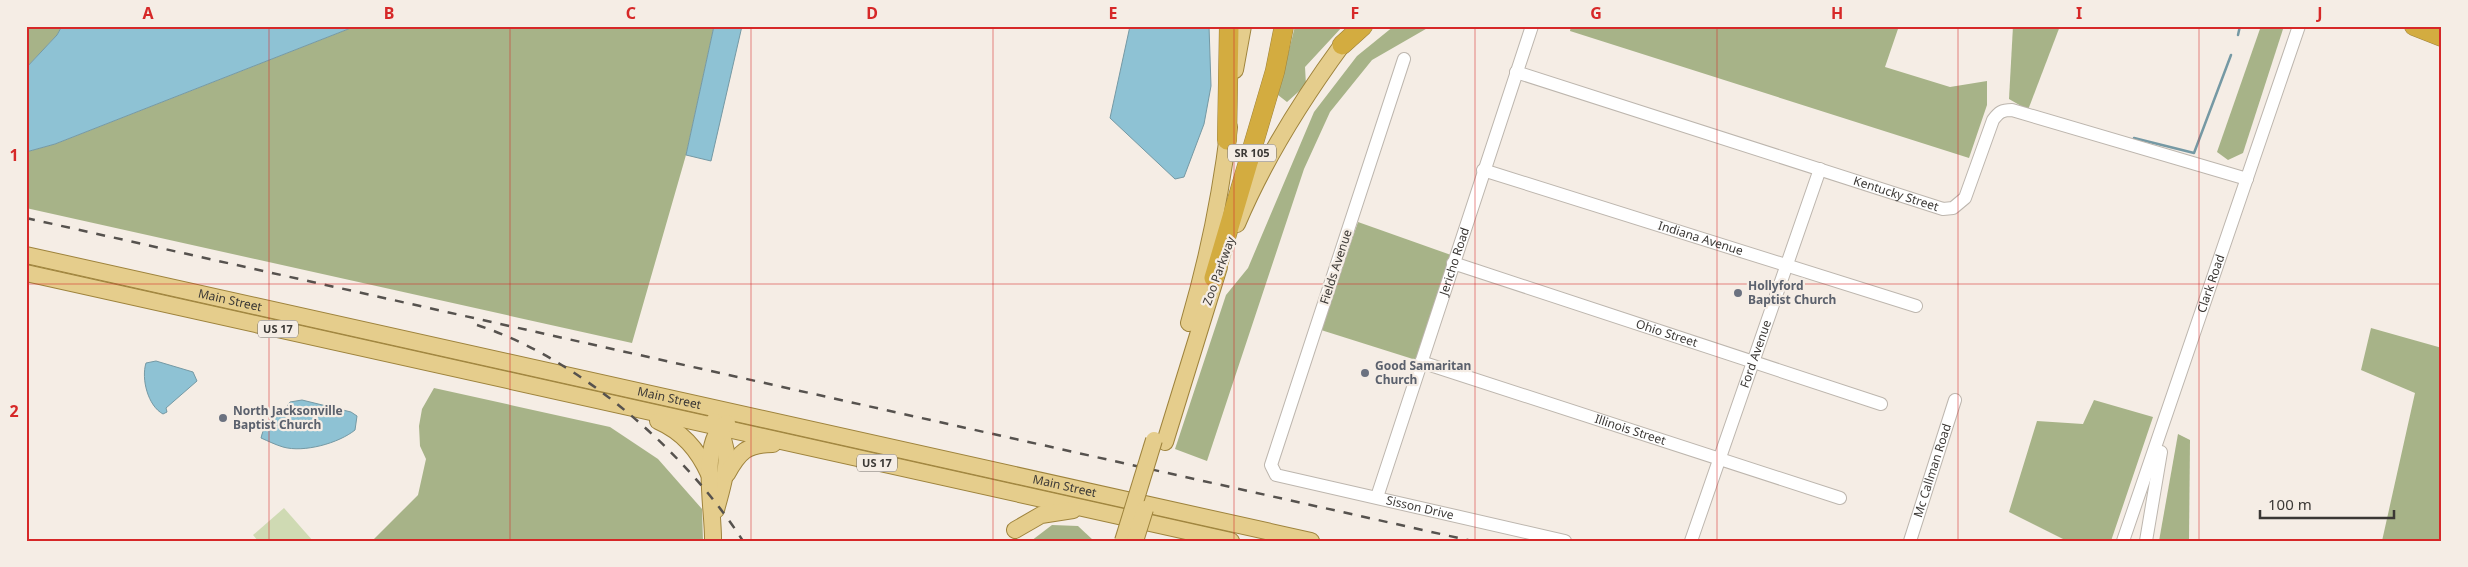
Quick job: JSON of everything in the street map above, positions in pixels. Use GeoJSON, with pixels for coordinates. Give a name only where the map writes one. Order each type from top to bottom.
{"type":"FeatureCollection","features":[{"type":"Feature","properties":{"kind":"highway","name":"SR 105"},"geometry":{"type":"LineString","coordinates":[[1227,140],[1230,26]]}},
{"type":"Feature","properties":{"kind":"highway","name":"SR 105"},"geometry":{"type":"LineString","coordinates":[[1214,278],[1275,71],[1284,26]]}},
{"type":"Feature","properties":{"kind":"highway"},"geometry":{"type":"LineString","coordinates":[[1342,45],[1363,26]]}},
{"type":"Feature","properties":{"kind":"highway"},"geometry":{"type":"LineString","coordinates":[[2414,26],[2442,37]]}},
{"type":"Feature","properties":{"kind":"main road","name":"Zoo Parkway"},"geometry":{"type":"LineString","coordinates":[[1135,541],[1159,441],[1204,272],[1218,208],[1237,55],[1243,26]]}},
{"type":"Feature","properties":{"kind":"main road","name":"Zoo Parkway"},"geometry":{"type":"LineString","coordinates":[[1123,541],[1214,278],[1244,208],[1276,144],[1318,77],[1342,45]]}},
{"type":"Feature","properties":{"kind":"main road","name":"Main Street"},"geometry":{"type":"LineString","coordinates":[[26,255],[1045,482],[1282,538],[1311,541]]}},
{"type":"Feature","properties":{"kind":"main road","name":"Main Street"},"geometry":{"type":"LineString","coordinates":[[26,273],[1082,508],[1203,537],[1231,541]]}},
{"type":"Feature","properties":{"kind":"main road"},"geometry":{"type":"LineString","coordinates":[[116,293],[119,276]]}},
{"type":"Feature","properties":{"kind":"main road"},"geometry":{"type":"LineString","coordinates":[[134,297],[137,280]]}},
{"type":"Feature","properties":{"kind":"main road"},"geometry":{"type":"LineString","coordinates":[[422,362],[426,344]]}},
{"type":"Feature","properties":{"kind":"main road"},"geometry":{"type":"LineString","coordinates":[[694,404],[707,413],[724,438],[727,474]]}},
{"type":"Feature","properties":{"kind":"main road"},"geometry":{"type":"LineString","coordinates":[[632,408],[677,430],[700,456],[709,474]]}},
{"type":"Feature","properties":{"kind":"main road"},"geometry":{"type":"LineString","coordinates":[[713,541],[714,519],[709,474],[712,445],[718,428],[745,415]]}},
{"type":"Feature","properties":{"kind":"main road"},"geometry":{"type":"LineString","coordinates":[[714,519],[727,474],[740,453],[758,444],[794,444]]}},
{"type":"Feature","properties":{"kind":"main road"},"geometry":{"type":"LineString","coordinates":[[1011,535],[1045,482]]}},
{"type":"Feature","properties":{"kind":"main road"},"geometry":{"type":"LineString","coordinates":[[1011,535],[1041,515],[1082,508]]}},
{"type":"Feature","properties":{"kind":"street","name":"Zoo Parkway"},"geometry":{"type":"LineString","coordinates":[[1342,45],[1356,26]]}},
{"type":"Feature","properties":{"kind":"street","name":"Jericho Road"},"geometry":{"type":"LineString","coordinates":[[1377,497],[1483,170],[1532,26]]}},
{"type":"Feature","properties":{"kind":"street","name":"Clark Road"},"geometry":{"type":"LineString","coordinates":[[2123,541],[2299,26]]}},
{"type":"Feature","properties":{"kind":"street","name":"Fields Avenue"},"geometry":{"type":"LineString","coordinates":[[1276,475],[1271,465],[1404,59]]}},
{"type":"Feature","properties":{"kind":"street","name":"Kentucky Street"},"geometry":{"type":"LineString","coordinates":[[1516,72],[1943,209],[1953,208],[1965,198],[1993,120],[1999,112],[2012,110],[2247,180]]}},
{"type":"Feature","properties":{"kind":"street","name":"Ford Avenue"},"geometry":{"type":"LineString","coordinates":[[1691,541],[1820,169]]}},
{"type":"Feature","properties":{"kind":"street","name":"Indiana Avenue"},"geometry":{"type":"LineString","coordinates":[[1483,170],[1916,306]]}},
{"type":"Feature","properties":{"kind":"street","name":"Ohio Street"},"geometry":{"type":"LineString","coordinates":[[1453,263],[1881,404]]}},
{"type":"Feature","properties":{"kind":"street","name":"Illinois Street"},"geometry":{"type":"LineString","coordinates":[[1421,362],[1840,498]]}},
{"type":"Feature","properties":{"kind":"street","name":"Mc Callman Road"},"geometry":{"type":"LineString","coordinates":[[1910,541],[1955,400]]}},
{"type":"Feature","properties":{"kind":"street"},"geometry":{"type":"LineString","coordinates":[[2146,541],[2165,421]]}},
{"type":"Feature","properties":{"kind":"street","name":"Sisson Drive"},"geometry":{"type":"LineString","coordinates":[[1276,475],[1565,541]]}},
{"type":"Feature","properties":{"kind":"green space"},"geometry":{"type":"Polygon","coordinates":[[[26,26],[62,26],[57,35],[26,68],[26,26]]]}},
{"type":"Feature","properties":{"kind":"green space"},"geometry":{"type":"Polygon","coordinates":[[[356,26],[714,26],[686,155],[632,343],[26,208],[26,152],[55,144],[356,26]]]}},
{"type":"Feature","properties":{"kind":"green space"},"geometry":{"type":"Polygon","coordinates":[[[1295,26],[1343,26],[1305,67],[1306,85],[1287,102],[1278,95],[1295,26]]]}},
{"type":"Feature","properties":{"kind":"green space"},"geometry":{"type":"Polygon","coordinates":[[[1394,26],[1431,26],[1372,60],[1330,112],[1304,169],[1207,461],[1175,449],[1226,295],[1248,268],[1314,112],[1357,56],[1394,26]]]}},
{"type":"Feature","properties":{"kind":"green space"},"geometry":{"type":"Polygon","coordinates":[[[1571,26],[1899,26],[1885,67],[1950,87],[1987,81],[1987,105],[1969,158],[1570,31],[1571,26]]]}},
{"type":"Feature","properties":{"kind":"green space"},"geometry":{"type":"Polygon","coordinates":[[[2013,26],[2060,26],[2028,110],[2009,99],[2013,26]]]}},
{"type":"Feature","properties":{"kind":"green space"},"geometry":{"type":"Polygon","coordinates":[[[2261,26],[2284,26],[2243,153],[2228,160],[2217,152],[2261,26]]]}},
{"type":"Feature","properties":{"kind":"green space"},"geometry":{"type":"Polygon","coordinates":[[[1358,222],[1451,255],[1416,360],[1321,330],[1358,222]]]}},
{"type":"Feature","properties":{"kind":"green space"},"geometry":{"type":"Polygon","coordinates":[[[2371,328],[2442,348],[2442,541],[2382,541],[2415,393],[2361,370],[2371,328]]]}},
{"type":"Feature","properties":{"kind":"green space"},"geometry":{"type":"Polygon","coordinates":[[[434,388],[610,427],[658,459],[702,509],[703,541],[372,541],[418,495],[426,459],[420,446],[419,426],[422,409],[434,388]]]}},
{"type":"Feature","properties":{"kind":"green space"},"geometry":{"type":"Polygon","coordinates":[[[2094,400],[2153,417],[2111,541],[2067,541],[2009,512],[2037,421],[2083,424],[2094,400]]]}},
{"type":"Feature","properties":{"kind":"green space"},"geometry":{"type":"Polygon","coordinates":[[[2178,434],[2190,440],[2189,541],[2159,541],[2178,434]]]}},
{"type":"Feature","properties":{"kind":"green space"},"geometry":{"type":"Polygon","coordinates":[[[284,508],[313,541],[258,541],[253,535],[284,508]]]}},
{"type":"Feature","properties":{"kind":"green space"},"geometry":{"type":"Polygon","coordinates":[[[1052,525],[1078,526],[1094,541],[1031,541],[1052,525]]]}},
{"type":"Feature","properties":{"kind":"water"},"geometry":{"type":"Polygon","coordinates":[[[62,26],[356,26],[55,144],[26,152],[26,68],[57,35],[62,26]]]}},
{"type":"Feature","properties":{"kind":"water"},"geometry":{"type":"Polygon","coordinates":[[[714,26],[742,26],[711,161],[686,155],[714,26]]]}},
{"type":"Feature","properties":{"kind":"water"},"geometry":{"type":"Polygon","coordinates":[[[1130,26],[1209,26],[1211,86],[1204,124],[1184,177],[1175,179],[1110,118],[1130,26]]]}},
{"type":"Feature","properties":{"kind":"water"},"geometry":{"type":"Polygon","coordinates":[[[156,361],[193,372],[197,381],[166,408],[167,412],[163,414],[153,405],[147,392],[144,377],[146,363],[156,361]]]}},
{"type":"Feature","properties":{"kind":"water"},"geometry":{"type":"Polygon","coordinates":[[[302,400],[351,412],[357,416],[355,430],[331,443],[301,449],[283,447],[261,438],[269,423],[290,402],[302,400]]]}},
{"type":"Feature","properties":{"kind":"waterway"},"geometry":{"type":"LineString","coordinates":[[2238,35],[2240,26]]}},
{"type":"Feature","properties":{"kind":"waterway"},"geometry":{"type":"LineString","coordinates":[[2134,138],[2194,153],[2231,55]]}},
{"type":"Feature","properties":{"kind":"railway"},"geometry":{"type":"LineString","coordinates":[[26,218],[1472,541]]}},
{"type":"Feature","properties":{"kind":"railway"},"geometry":{"type":"LineString","coordinates":[[477,325],[515,340],[553,360],[591,384],[626,412],[660,442],[691,474],[719,507],[743,541]]}},
{"type":"Feature","properties":{"kind":"place","name":"Hollyford Baptist Church"},"geometry":{"type":"Point","coordinates":[1738,293]}},
{"type":"Feature","properties":{"kind":"place","name":"Good Samaritan Church"},"geometry":{"type":"Point","coordinates":[1365,373]}},
{"type":"Feature","properties":{"kind":"place","name":"North Jacksonville Baptist Church"},"geometry":{"type":"Point","coordinates":[223,418]}}]}
